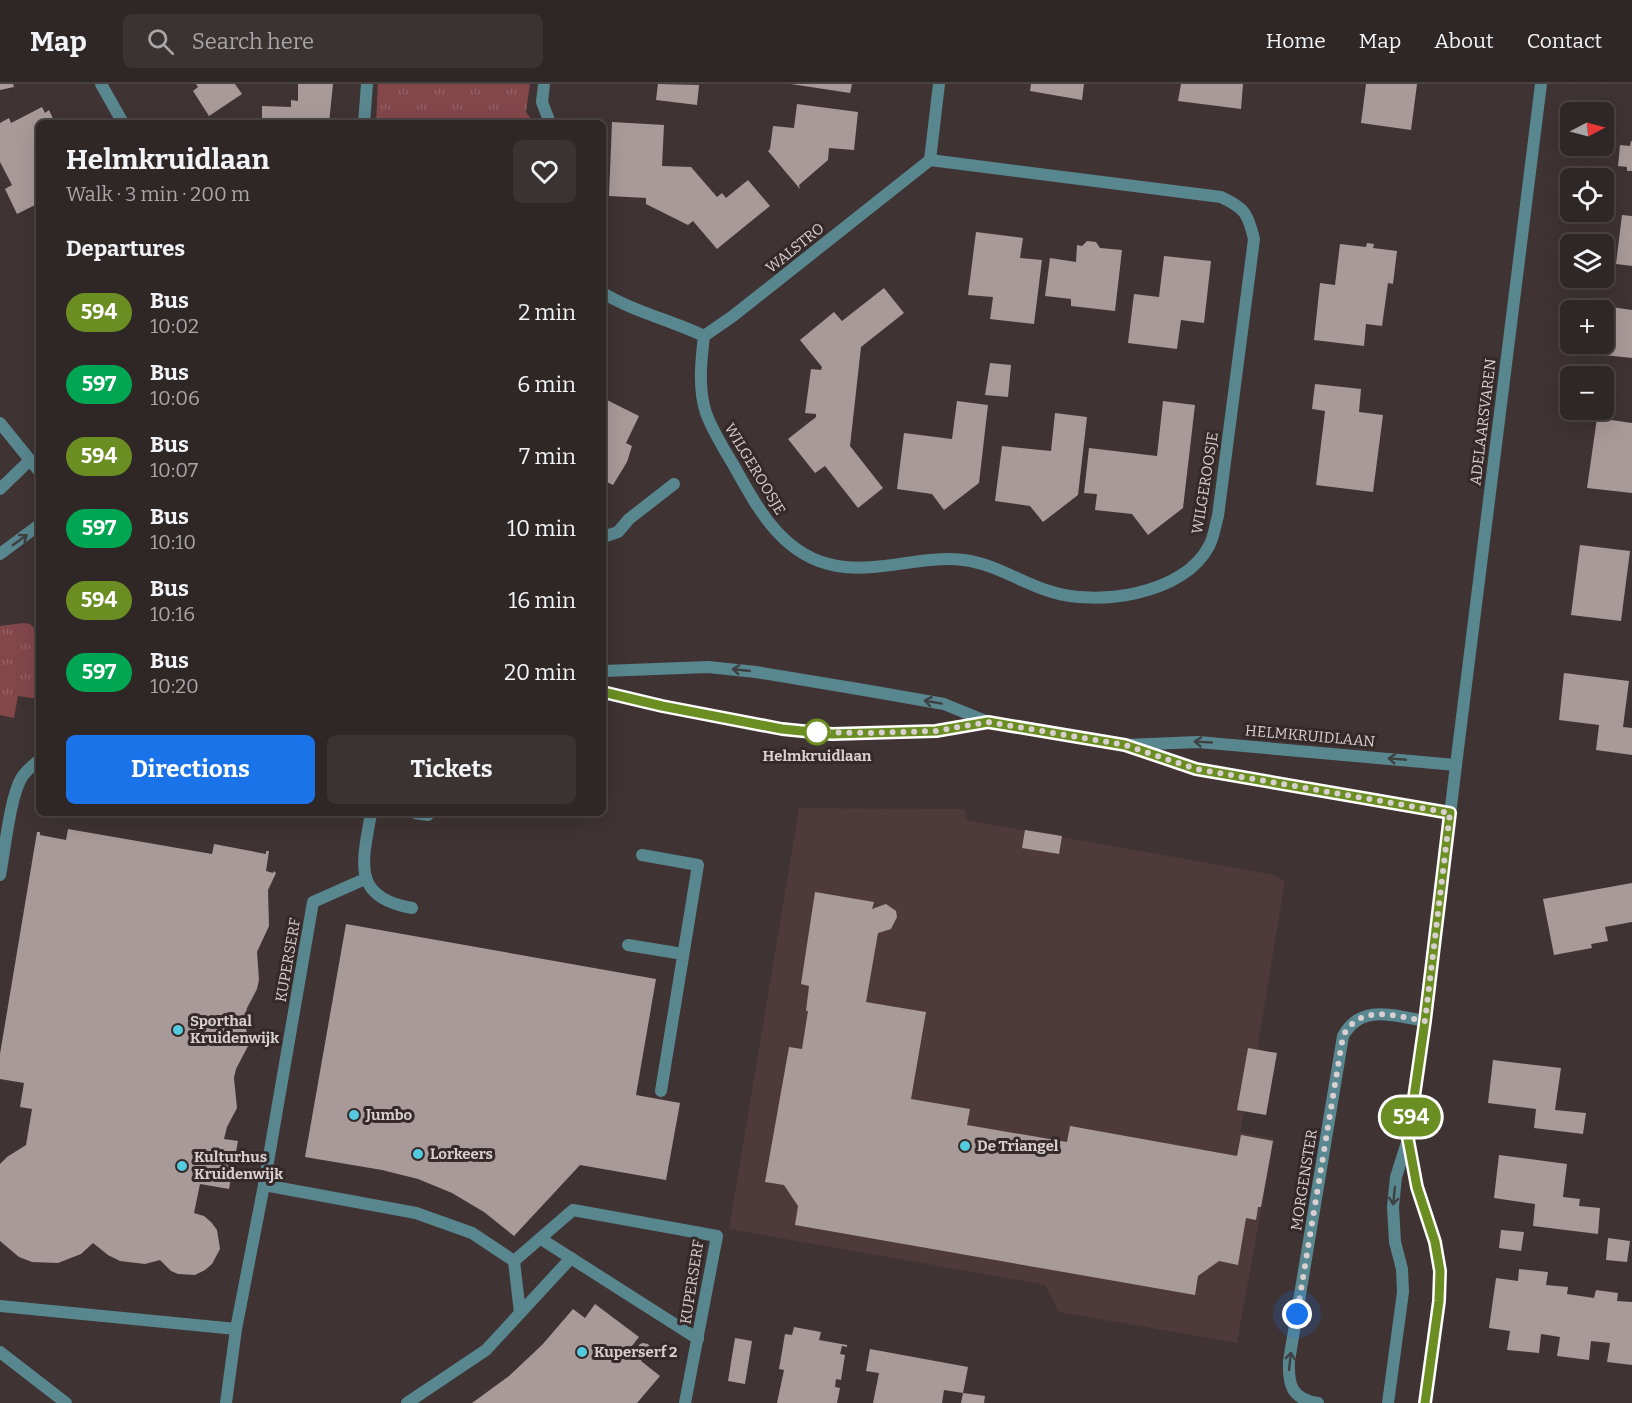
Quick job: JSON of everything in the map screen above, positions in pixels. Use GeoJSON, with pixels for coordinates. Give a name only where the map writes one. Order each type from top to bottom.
{"type":"FeatureCollection","features":[{"type":"Feature","properties":{"kind":"street"},"geometry":{"type":"LineString","coordinates":[[101,84],[121,120]]}},
{"type":"Feature","properties":{"kind":"street"},"geometry":{"type":"LineString","coordinates":[[364,120],[367,84]]}},
{"type":"Feature","properties":{"kind":"street"},"geometry":{"type":"LineString","coordinates":[[544,84],[542,102],[549,120]]}},
{"type":"Feature","properties":{"kind":"street"},"geometry":{"type":"LineString","coordinates":[[930,160],[939,84]]}},
{"type":"Feature","properties":{"kind":"street","name":"ADELAARSVAREN"},"geometry":{"type":"LineString","coordinates":[[1456,765],[1541,84]]}},
{"type":"Feature","properties":{"kind":"street","name":"WALSTRO"},"geometry":{"type":"LineString","coordinates":[[704,336],[743,309],[930,160]]}},
{"type":"Feature","properties":{"kind":"street","name":"WILGEROOSJE"},"geometry":{"type":"LineString","coordinates":[[704,336],[701,366],[702,387],[706,412],[716,434],[765,520],[795,547],[813,558],[834,566],[853,568],[875,568],[921,560],[966,561],[986,565],[1051,592],[1077,597],[1106,597],[1147,591],[1184,574],[1199,560],[1209,546],[1218,516],[1254,239],[1249,219],[1237,204],[1221,197],[930,160]]}},
{"type":"Feature","properties":{"kind":"street"},"geometry":{"type":"LineString","coordinates":[[606,295],[634,309],[675,322],[704,336]]}},
{"type":"Feature","properties":{"kind":"street"},"geometry":{"type":"LineString","coordinates":[[0,423],[36,467]]}},
{"type":"Feature","properties":{"kind":"street"},"geometry":{"type":"LineString","coordinates":[[0,489],[30,460]]}},
{"type":"Feature","properties":{"kind":"street"},"geometry":{"type":"LineString","coordinates":[[606,536],[618,532],[629,519],[674,484]]}},
{"type":"Feature","properties":{"kind":"street"},"geometry":{"type":"LineString","coordinates":[[0,554],[36,527]]}},
{"type":"Feature","properties":{"kind":"street","name":"HELMKRUIDLAAN"},"geometry":{"type":"LineString","coordinates":[[606,671],[708,667],[756,672],[944,704],[988,722],[1125,745],[1196,769],[1450,813]]}},
{"type":"Feature","properties":{"kind":"street","name":"HELMKRUIDLAAN"},"geometry":{"type":"LineString","coordinates":[[606,693],[782,729],[832,734],[936,731],[988,722]]}},
{"type":"Feature","properties":{"kind":"street","name":"HELMKRUIDLAAN"},"geometry":{"type":"LineString","coordinates":[[1125,745],[1198,741],[1456,765]]}},
{"type":"Feature","properties":{"kind":"street"},"geometry":{"type":"LineString","coordinates":[[0,875],[15,793],[25,773],[36,763]]}},
{"type":"Feature","properties":{"kind":"street"},"geometry":{"type":"LineString","coordinates":[[1388,1403],[1402,1292],[1402,1269],[1395,1242],[1393,1207],[1396,1177],[1408,1139],[1425,1021],[1456,765]]}},
{"type":"Feature","properties":{"kind":"street"},"geometry":{"type":"LineString","coordinates":[[371,816],[363,862],[365,879],[373,890],[385,899],[412,908]]}},
{"type":"Feature","properties":{"kind":"street"},"geometry":{"type":"LineString","coordinates":[[642,855],[698,865],[661,1090]]}},
{"type":"Feature","properties":{"kind":"street","name":"KUPERSERF"},"geometry":{"type":"LineString","coordinates":[[226,1403],[236,1329],[264,1185],[313,902],[365,879]]}},
{"type":"Feature","properties":{"kind":"street"},"geometry":{"type":"LineString","coordinates":[[627,945],[683,954]]}},
{"type":"Feature","properties":{"kind":"street","name":"MORGENSTER"},"geometry":{"type":"LineString","coordinates":[[1318,1403],[1302,1398],[1293,1391],[1288,1378],[1289,1360],[1343,1036],[1354,1021],[1370,1015],[1425,1021]]}},
{"type":"Feature","properties":{"kind":"street"},"geometry":{"type":"LineString","coordinates":[[1408,1139],[1417,1187],[1435,1242],[1440,1271],[1439,1301],[1425,1403]]}},
{"type":"Feature","properties":{"kind":"street"},"geometry":{"type":"LineString","coordinates":[[264,1185],[416,1212],[472,1233],[514,1261],[520,1313]]}},
{"type":"Feature","properties":{"kind":"street","name":"KUPERSERF"},"geometry":{"type":"LineString","coordinates":[[514,1261],[573,1210],[717,1236],[685,1403]]}},
{"type":"Feature","properties":{"kind":"street","name":"KUPERSERF"},"geometry":{"type":"LineString","coordinates":[[541,1239],[698,1339]]}},
{"type":"Feature","properties":{"kind":"street"},"geometry":{"type":"LineString","coordinates":[[407,1403],[486,1350],[571,1258]]}},
{"type":"Feature","properties":{"kind":"street"},"geometry":{"type":"LineString","coordinates":[[0,1306],[236,1329]]}},
{"type":"Feature","properties":{"kind":"street"},"geometry":{"type":"LineString","coordinates":[[0,1353],[66,1403]]}},
{"type":"Feature","properties":{"kind":"shaded area"},"geometry":{"type":"Polygon","coordinates":[[[799,808],[965,809],[966,820],[1270,874],[1285,881],[1258,1045],[1240,1132],[1274,1139],[1237,1343],[1059,1312],[1045,1285],[729,1229],[799,808]]]}},
{"type":"Feature","properties":{"kind":"green space"},"geometry":{"type":"Polygon","coordinates":[[[378,84],[530,84],[526,112],[532,120],[376,120],[378,84]]]}},
{"type":"Feature","properties":{"kind":"green space"},"geometry":{"type":"Polygon","coordinates":[[[24,623],[30,624],[36,630],[36,699],[18,696],[14,718],[0,715],[0,626],[24,623]]]}},
{"type":"Feature","properties":{"kind":"building"},"geometry":{"type":"Polygon","coordinates":[[[0,84],[13,84],[14,87],[0,90],[0,84]]]}},
{"type":"Feature","properties":{"kind":"building"},"geometry":{"type":"Polygon","coordinates":[[[196,84],[235,84],[242,94],[209,116],[193,91],[198,87],[196,84]]]}},
{"type":"Feature","properties":{"kind":"building"},"geometry":{"type":"Polygon","coordinates":[[[298,84],[333,84],[329,120],[262,120],[262,106],[291,107],[291,100],[298,101],[298,84]]]}},
{"type":"Feature","properties":{"kind":"building"},"geometry":{"type":"Polygon","coordinates":[[[658,84],[699,85],[697,105],[656,100],[658,84]]]}},
{"type":"Feature","properties":{"kind":"building"},"geometry":{"type":"Polygon","coordinates":[[[791,84],[852,84],[850,93],[791,84]]]}},
{"type":"Feature","properties":{"kind":"building"},"geometry":{"type":"Polygon","coordinates":[[[1031,84],[1084,84],[1082,100],[1030,91],[1031,84]]]}},
{"type":"Feature","properties":{"kind":"building"},"geometry":{"type":"Polygon","coordinates":[[[1181,84],[1243,84],[1241,109],[1178,101],[1181,84]]]}},
{"type":"Feature","properties":{"kind":"building"},"geometry":{"type":"Polygon","coordinates":[[[1366,84],[1417,84],[1411,130],[1361,123],[1366,84]]]}},
{"type":"Feature","properties":{"kind":"building"},"geometry":{"type":"Polygon","coordinates":[[[797,104],[858,112],[854,150],[829,148],[828,160],[799,185],[800,189],[768,151],[773,126],[794,128],[797,104]]]}},
{"type":"Feature","properties":{"kind":"building"},"geometry":{"type":"Polygon","coordinates":[[[42,107],[45,113],[49,110],[54,120],[36,120],[36,204],[17,214],[5,189],[12,185],[0,162],[0,123],[9,118],[11,123],[42,107]]]}},
{"type":"Feature","properties":{"kind":"building"},"geometry":{"type":"Polygon","coordinates":[[[612,122],[664,125],[662,166],[691,167],[717,197],[722,193],[726,198],[748,180],[770,206],[717,249],[693,221],[688,225],[646,204],[646,198],[609,196],[612,122]]]}},
{"type":"Feature","properties":{"kind":"building"},"geometry":{"type":"Polygon","coordinates":[[[1631,141],[1632,171],[1627,171],[1627,167],[1618,166],[1620,145],[1630,146],[1631,141]]]}},
{"type":"Feature","properties":{"kind":"building"},"geometry":{"type":"Polygon","coordinates":[[[1622,215],[1632,216],[1632,266],[1616,264],[1622,215]]]}},
{"type":"Feature","properties":{"kind":"building"},"geometry":{"type":"Polygon","coordinates":[[[976,232],[1023,238],[1020,258],[1042,260],[1034,324],[990,319],[993,297],[968,295],[976,232]]]}},
{"type":"Feature","properties":{"kind":"building"},"geometry":{"type":"Polygon","coordinates":[[[1087,241],[1096,242],[1100,248],[1122,250],[1115,311],[1071,306],[1071,299],[1045,296],[1050,258],[1076,262],[1077,245],[1082,246],[1087,241]]]}},
{"type":"Feature","properties":{"kind":"building"},"geometry":{"type":"Polygon","coordinates":[[[1367,243],[1374,244],[1373,248],[1397,251],[1393,284],[1388,283],[1382,326],[1366,324],[1364,346],[1314,340],[1320,283],[1335,285],[1340,244],[1366,247],[1367,243]]]}},
{"type":"Feature","properties":{"kind":"building"},"geometry":{"type":"Polygon","coordinates":[[[1164,256],[1211,261],[1204,323],[1181,320],[1177,349],[1128,343],[1134,294],[1159,297],[1164,256]]]}},
{"type":"Feature","properties":{"kind":"building"},"geometry":{"type":"Polygon","coordinates":[[[884,288],[904,313],[861,347],[850,446],[883,488],[858,508],[825,466],[815,473],[788,439],[816,417],[816,414],[805,413],[811,369],[821,370],[822,367],[800,340],[834,312],[842,321],[884,288]]]}},
{"type":"Feature","properties":{"kind":"building"},"geometry":{"type":"Polygon","coordinates":[[[1614,307],[1632,310],[1632,358],[1604,355],[1614,354],[1614,307]]]}},
{"type":"Feature","properties":{"kind":"building"},"geometry":{"type":"Polygon","coordinates":[[[990,363],[1011,365],[1008,397],[985,395],[990,363]]]}},
{"type":"Feature","properties":{"kind":"building"},"geometry":{"type":"Polygon","coordinates":[[[1315,384],[1361,389],[1359,412],[1383,415],[1373,492],[1316,485],[1325,411],[1312,409],[1315,384]]]}},
{"type":"Feature","properties":{"kind":"building"},"geometry":{"type":"Polygon","coordinates":[[[606,400],[639,416],[626,443],[632,446],[627,462],[613,485],[607,482],[606,484],[606,400]]]}},
{"type":"Feature","properties":{"kind":"building"},"geometry":{"type":"Polygon","coordinates":[[[957,401],[988,405],[979,483],[944,510],[932,494],[897,489],[904,433],[952,439],[957,401]]]}},
{"type":"Feature","properties":{"kind":"building"},"geometry":{"type":"Polygon","coordinates":[[[1163,401],[1195,405],[1183,508],[1148,535],[1132,514],[1095,510],[1097,494],[1084,493],[1089,448],[1157,456],[1163,401]]]}},
{"type":"Feature","properties":{"kind":"building"},"geometry":{"type":"Polygon","coordinates":[[[1055,413],[1087,417],[1078,495],[1043,522],[1030,506],[995,501],[1002,446],[1051,451],[1055,413]]]}},
{"type":"Feature","properties":{"kind":"building"},"geometry":{"type":"Polygon","coordinates":[[[1597,420],[1632,423],[1632,493],[1587,488],[1597,420]]]}},
{"type":"Feature","properties":{"kind":"building"},"geometry":{"type":"Polygon","coordinates":[[[1580,545],[1630,551],[1621,621],[1571,615],[1580,545]]]}},
{"type":"Feature","properties":{"kind":"building"},"geometry":{"type":"Polygon","coordinates":[[[1564,673],[1629,681],[1623,727],[1632,728],[1632,755],[1596,750],[1599,725],[1559,720],[1564,673]]]}},
{"type":"Feature","properties":{"kind":"building"},"geometry":{"type":"Polygon","coordinates":[[[68,829],[212,854],[214,844],[266,854],[266,851],[269,851],[266,871],[276,873],[268,890],[269,926],[257,952],[259,980],[245,1017],[248,1046],[234,1078],[237,1108],[227,1127],[224,1139],[238,1141],[229,1189],[200,1184],[194,1213],[204,1216],[217,1230],[220,1249],[212,1264],[195,1275],[178,1274],[171,1271],[160,1260],[145,1264],[120,1261],[93,1243],[81,1254],[58,1263],[32,1262],[19,1257],[0,1241],[0,1164],[26,1145],[32,1109],[20,1107],[24,1083],[0,1079],[0,1054],[37,832],[40,832],[40,835],[66,840],[68,829]]]}},
{"type":"Feature","properties":{"kind":"building"},"geometry":{"type":"Polygon","coordinates":[[[1025,830],[1062,836],[1059,854],[1022,848],[1025,830]]]}},
{"type":"Feature","properties":{"kind":"building"},"geometry":{"type":"Polygon","coordinates":[[[1632,883],[1632,922],[1605,927],[1608,941],[1591,944],[1592,948],[1554,955],[1543,899],[1632,883]]]}},
{"type":"Feature","properties":{"kind":"building"},"geometry":{"type":"Polygon","coordinates":[[[815,892],[874,902],[872,909],[886,904],[896,911],[897,917],[891,929],[878,933],[866,1002],[926,1012],[911,1099],[970,1109],[967,1125],[1067,1142],[1070,1126],[1237,1156],[1241,1135],[1273,1141],[1261,1207],[1258,1207],[1256,1220],[1246,1218],[1238,1265],[1219,1261],[1198,1276],[1195,1295],[795,1225],[798,1206],[784,1185],[765,1182],[789,1047],[802,1049],[809,986],[801,984],[815,892]]]}},
{"type":"Feature","properties":{"kind":"building"},"geometry":{"type":"Polygon","coordinates":[[[346,924],[656,979],[636,1095],[680,1103],[666,1180],[580,1165],[514,1236],[484,1212],[452,1193],[418,1179],[382,1170],[305,1157],[346,924]]]}},
{"type":"Feature","properties":{"kind":"building"},"geometry":{"type":"Polygon","coordinates":[[[1248,1048],[1277,1053],[1266,1115],[1237,1110],[1248,1048]]]}},
{"type":"Feature","properties":{"kind":"building"},"geometry":{"type":"Polygon","coordinates":[[[1493,1060],[1561,1068],[1555,1110],[1586,1113],[1583,1134],[1534,1128],[1536,1109],[1488,1103],[1493,1060]]]}},
{"type":"Feature","properties":{"kind":"building"},"geometry":{"type":"Polygon","coordinates":[[[1499,1155],[1567,1164],[1563,1197],[1580,1199],[1579,1206],[1600,1208],[1598,1234],[1533,1226],[1535,1204],[1494,1198],[1499,1155]]]}},
{"type":"Feature","properties":{"kind":"building"},"geometry":{"type":"Polygon","coordinates":[[[1501,1230],[1524,1232],[1521,1251],[1499,1248],[1501,1230]]]}},
{"type":"Feature","properties":{"kind":"building"},"geometry":{"type":"Polygon","coordinates":[[[1608,1238],[1630,1241],[1627,1262],[1606,1260],[1608,1238]]]}},
{"type":"Feature","properties":{"kind":"building"},"geometry":{"type":"Polygon","coordinates":[[[1519,1269],[1548,1272],[1546,1285],[1568,1287],[1567,1294],[1594,1298],[1596,1290],[1618,1293],[1617,1301],[1632,1302],[1632,1365],[1607,1362],[1610,1343],[1591,1341],[1589,1360],[1557,1356],[1560,1337],[1541,1334],[1539,1353],[1507,1350],[1510,1331],[1489,1328],[1496,1278],[1518,1281],[1519,1269]]]}},
{"type":"Feature","properties":{"kind":"building","name":"Kuperserf 2"},"geometry":{"type":"Polygon","coordinates":[[[595,1304],[639,1337],[628,1351],[632,1355],[640,1344],[648,1344],[651,1348],[650,1354],[644,1356],[641,1361],[660,1376],[637,1403],[472,1403],[509,1376],[542,1345],[573,1309],[585,1318],[595,1304]]]}},
{"type":"Feature","properties":{"kind":"building"},"geometry":{"type":"Polygon","coordinates":[[[794,1327],[821,1332],[819,1340],[847,1345],[847,1347],[842,1346],[840,1354],[845,1355],[841,1380],[836,1379],[835,1387],[840,1388],[837,1403],[777,1403],[784,1370],[779,1369],[785,1334],[792,1335],[794,1327]]]}},
{"type":"Feature","properties":{"kind":"building"},"geometry":{"type":"Polygon","coordinates":[[[735,1338],[752,1341],[745,1384],[728,1381],[735,1338]]]}},
{"type":"Feature","properties":{"kind":"building"},"geometry":{"type":"Polygon","coordinates":[[[870,1349],[968,1367],[963,1393],[944,1390],[942,1403],[873,1403],[879,1373],[866,1371],[870,1349]]]}},
{"type":"Feature","properties":{"kind":"building"},"geometry":{"type":"Polygon","coordinates":[[[963,1393],[985,1396],[984,1403],[961,1403],[963,1393]]]}},
{"type":"Feature","properties":{"kind":"bus line","name":"594"},"geometry":{"type":"LineString","coordinates":[[606,693],[782,729],[832,734],[936,731],[988,722],[1125,745],[1196,769],[1450,813],[1408,1139],[1417,1187],[1435,1242],[1440,1271],[1439,1301],[1425,1403]]}},
{"type":"Feature","properties":{"kind":"place","name":"Helmkruidlaan"},"geometry":{"type":"Point","coordinates":[817,732]}},
{"type":"Feature","properties":{"kind":"place","name":"Sporthal Kruidenwijk"},"geometry":{"type":"Point","coordinates":[178,1030]}},
{"type":"Feature","properties":{"kind":"place","name":"Jumbo"},"geometry":{"type":"Point","coordinates":[354,1115]}},
{"type":"Feature","properties":{"kind":"place","name":"De Triangel"},"geometry":{"type":"Point","coordinates":[965,1146]}},
{"type":"Feature","properties":{"kind":"place","name":"Lorkeers"},"geometry":{"type":"Point","coordinates":[418,1154]}},
{"type":"Feature","properties":{"kind":"place","name":"Kulturhus Kruidenwijk"},"geometry":{"type":"Point","coordinates":[182,1166]}},
{"type":"Feature","properties":{"kind":"place","name":"Kuperserf 2"},"geometry":{"type":"Point","coordinates":[582,1352]}},
{"type":"Feature","properties":{"kind":"route"},"geometry":{"type":"LineString","coordinates":[[817,732],[832,734],[936,731],[988,722],[1125,745],[1196,769],[1450,813],[1425,1021],[1376,1014],[1363,1016],[1348,1026],[1343,1036],[1297,1314]]}}]}
